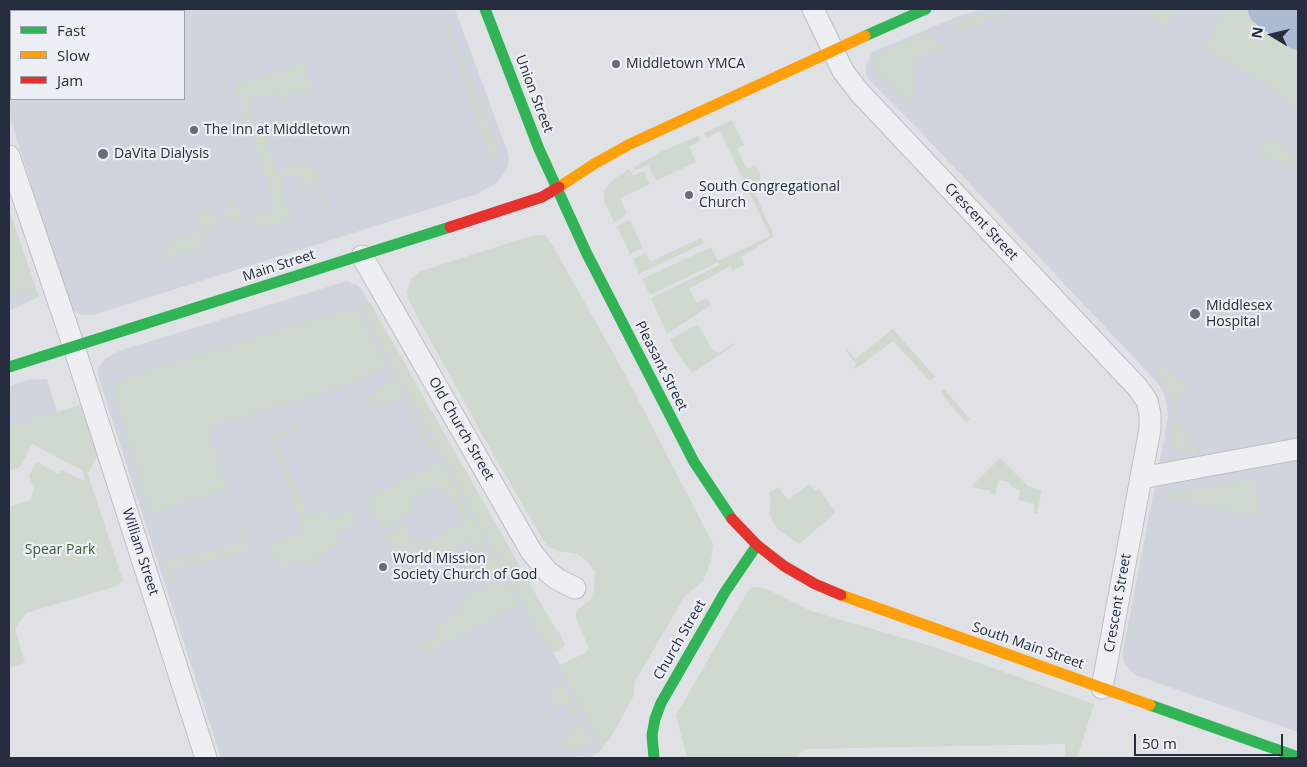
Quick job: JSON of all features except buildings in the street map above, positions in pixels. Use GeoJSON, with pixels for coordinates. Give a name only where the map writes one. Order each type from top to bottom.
{"type":"FeatureCollection","features":[{"type":"Feature","properties":{"kind":"street","name":"Union Street"},"geometry":{"type":"LineString","coordinates":[[485,9],[538,148],[557,189]]}},
{"type":"Feature","properties":{"kind":"street","name":"Crescent Street"},"geometry":{"type":"LineString","coordinates":[[813,9],[843,71],[859,92],[1143,395],[1149,406],[1150,421],[1141,478],[1102,688]]}},
{"type":"Feature","properties":{"kind":"street"},"geometry":{"type":"LineString","coordinates":[[557,189],[594,164],[630,144],[832,50],[926,9]]}},
{"type":"Feature","properties":{"kind":"street","name":"William Street"},"geometry":{"type":"LineString","coordinates":[[9,156],[74,347],[206,758]]}},
{"type":"Feature","properties":{"kind":"street","name":"Main Street"},"geometry":{"type":"LineString","coordinates":[[9,366],[362,256],[542,197],[557,189]]}},
{"type":"Feature","properties":{"kind":"street","name":"Pleasant Street"},"geometry":{"type":"LineString","coordinates":[[557,189],[586,252],[694,462],[734,522],[757,545]]}},
{"type":"Feature","properties":{"kind":"street","name":"Old Church Street"},"geometry":{"type":"LineString","coordinates":[[362,256],[531,551],[547,571],[574,588]]}},
{"type":"Feature","properties":{"kind":"street"},"geometry":{"type":"LineString","coordinates":[[1141,478],[1298,449]]}},
{"type":"Feature","properties":{"kind":"street","name":"South Main Street"},"geometry":{"type":"LineString","coordinates":[[757,545],[784,566],[815,584],[847,598],[1298,757]]}},
{"type":"Feature","properties":{"kind":"street","name":"Church Street"},"geometry":{"type":"LineString","coordinates":[[652,758],[654,719],[661,703],[725,592],[757,545]]}},
{"type":"Feature","properties":{"kind":"shaded area"},"geometry":{"type":"Polygon","coordinates":[[[455,9],[509,156],[508,166],[495,184],[477,194],[93,315],[82,315],[71,309],[65,293],[9,114],[9,34],[10,100],[185,100],[185,10],[85,10],[455,9]]]}},
{"type":"Feature","properties":{"kind":"shaded area","name":"Middlesex Hospital"},"geometry":{"type":"Polygon","coordinates":[[[983,9],[1298,9],[1298,732],[1135,675],[1126,665],[1123,660],[1123,651],[1168,418],[1164,394],[1157,382],[921,132],[871,82],[866,74],[866,65],[872,52],[959,16],[983,9]]]}},
{"type":"Feature","properties":{"kind":"shaded area"},"geometry":{"type":"Polygon","coordinates":[[[9,222],[34,299],[9,311],[9,222]]]}},
{"type":"Feature","properties":{"kind":"shaded area"},"geometry":{"type":"Polygon","coordinates":[[[347,281],[357,285],[364,293],[603,747],[592,756],[573,758],[221,758],[99,379],[98,368],[105,359],[119,351],[347,281]]]}},
{"type":"Feature","properties":{"kind":"shaded area"},"geometry":{"type":"Polygon","coordinates":[[[47,379],[57,412],[9,426],[9,386],[27,380],[47,379]]]}},
{"type":"Feature","properties":{"kind":"green space"},"geometry":{"type":"Polygon","coordinates":[[[998,9],[1014,9],[961,31],[956,31],[952,25],[998,9]]]}},
{"type":"Feature","properties":{"kind":"green space"},"geometry":{"type":"Polygon","coordinates":[[[1148,9],[1178,9],[1166,26],[1154,22],[1148,9]]]}},
{"type":"Feature","properties":{"kind":"green space"},"geometry":{"type":"Polygon","coordinates":[[[1219,9],[1298,9],[1298,114],[1287,100],[1228,61],[1201,49],[1225,13],[1219,9]]]}},
{"type":"Feature","properties":{"kind":"green space"},"geometry":{"type":"Polygon","coordinates":[[[446,18],[499,153],[489,156],[444,19],[446,18]]]}},
{"type":"Feature","properties":{"kind":"green space"},"geometry":{"type":"Polygon","coordinates":[[[927,33],[945,49],[914,59],[915,80],[919,84],[908,104],[874,69],[874,62],[879,54],[927,33]]]}},
{"type":"Feature","properties":{"kind":"green space"},"geometry":{"type":"Polygon","coordinates":[[[305,63],[314,93],[310,95],[307,90],[287,96],[289,107],[284,108],[279,92],[248,101],[255,127],[264,125],[276,171],[301,164],[310,164],[315,168],[328,207],[324,210],[317,183],[303,186],[299,173],[280,179],[291,219],[263,228],[252,222],[227,220],[224,210],[228,203],[236,200],[242,219],[274,209],[256,148],[248,135],[234,87],[305,63]]]}},
{"type":"Feature","properties":{"kind":"green space"},"geometry":{"type":"Polygon","coordinates":[[[732,120],[744,145],[737,149],[747,169],[755,165],[761,175],[759,177],[763,184],[753,189],[774,236],[741,257],[744,265],[733,271],[730,266],[689,289],[697,303],[707,298],[711,305],[667,334],[651,298],[720,265],[718,262],[650,295],[642,279],[711,247],[718,261],[770,236],[720,131],[706,138],[704,133],[732,120]]]}},
{"type":"Feature","properties":{"kind":"green space"},"geometry":{"type":"Polygon","coordinates":[[[1268,135],[1298,157],[1298,165],[1284,167],[1257,151],[1268,135]]]}},
{"type":"Feature","properties":{"kind":"green space"},"geometry":{"type":"Polygon","coordinates":[[[698,136],[701,141],[689,146],[696,162],[656,181],[648,165],[636,170],[634,167],[660,152],[698,136]]]}},
{"type":"Feature","properties":{"kind":"green space"},"geometry":{"type":"Polygon","coordinates":[[[629,169],[633,176],[644,171],[650,184],[620,198],[627,214],[614,222],[604,200],[604,191],[611,181],[629,169]]]}},
{"type":"Feature","properties":{"kind":"green space"},"geometry":{"type":"Polygon","coordinates":[[[9,209],[39,297],[34,299],[32,294],[27,296],[25,290],[9,295],[9,209]]]}},
{"type":"Feature","properties":{"kind":"green space"},"geometry":{"type":"Polygon","coordinates":[[[205,209],[211,209],[218,224],[204,238],[200,248],[161,258],[161,251],[171,247],[168,241],[203,231],[197,212],[205,211],[205,209]]]}},
{"type":"Feature","properties":{"kind":"green space"},"geometry":{"type":"Polygon","coordinates":[[[630,220],[643,248],[630,254],[617,226],[630,220]]]}},
{"type":"Feature","properties":{"kind":"green space"},"geometry":{"type":"Polygon","coordinates":[[[531,236],[546,236],[553,246],[626,376],[713,544],[711,561],[703,581],[685,596],[634,683],[634,695],[611,737],[603,747],[558,666],[588,650],[576,614],[577,610],[591,599],[594,589],[595,571],[586,560],[577,554],[559,551],[545,543],[484,438],[409,301],[407,292],[411,279],[421,271],[531,236]]]}},
{"type":"Feature","properties":{"kind":"green space"},"geometry":{"type":"Polygon","coordinates":[[[701,238],[704,243],[639,274],[633,259],[646,253],[650,262],[701,238]]]}},
{"type":"Feature","properties":{"kind":"green space"},"geometry":{"type":"Polygon","coordinates":[[[370,302],[555,628],[560,633],[565,646],[558,651],[553,652],[547,648],[360,306],[370,302]]]}},
{"type":"Feature","properties":{"kind":"green space"},"geometry":{"type":"Polygon","coordinates":[[[356,306],[387,367],[361,379],[307,398],[262,410],[209,428],[227,489],[151,515],[113,389],[115,381],[356,306]]]}},
{"type":"Feature","properties":{"kind":"green space"},"geometry":{"type":"Polygon","coordinates":[[[698,324],[713,351],[719,353],[736,344],[692,373],[675,350],[670,339],[698,324]]]}},
{"type":"Feature","properties":{"kind":"green space"},"geometry":{"type":"Polygon","coordinates":[[[893,329],[935,377],[930,381],[893,341],[854,368],[856,364],[846,350],[855,359],[893,329]]]}},
{"type":"Feature","properties":{"kind":"green space"},"geometry":{"type":"Polygon","coordinates":[[[1159,365],[1188,385],[1174,405],[1171,392],[1156,369],[1159,365]]]}},
{"type":"Feature","properties":{"kind":"green space"},"geometry":{"type":"Polygon","coordinates":[[[397,380],[406,396],[381,407],[366,405],[363,398],[397,380]]]}},
{"type":"Feature","properties":{"kind":"green space"},"geometry":{"type":"Polygon","coordinates":[[[944,389],[970,419],[966,423],[943,396],[941,392],[944,389]]]}},
{"type":"Feature","properties":{"kind":"green space","name":"Spear Park"},"geometry":{"type":"Polygon","coordinates":[[[84,404],[99,453],[88,474],[123,581],[117,586],[26,613],[15,628],[25,663],[9,668],[9,507],[30,500],[34,490],[29,475],[37,462],[59,474],[62,470],[85,481],[82,470],[32,444],[20,467],[9,471],[9,426],[84,404]]]}},
{"type":"Feature","properties":{"kind":"green space"},"geometry":{"type":"Polygon","coordinates":[[[1174,405],[1181,410],[1177,417],[1178,424],[1193,439],[1186,449],[1198,447],[1194,453],[1178,452],[1171,444],[1175,414],[1174,405]]]}},
{"type":"Feature","properties":{"kind":"green space"},"geometry":{"type":"Polygon","coordinates":[[[412,410],[434,449],[429,451],[408,412],[412,410]]]}},
{"type":"Feature","properties":{"kind":"green space"},"geometry":{"type":"Polygon","coordinates":[[[298,420],[299,430],[277,441],[309,517],[326,510],[331,519],[351,510],[358,522],[334,535],[339,545],[315,558],[321,569],[298,560],[280,569],[269,546],[302,529],[271,436],[293,429],[292,423],[298,420]]]}},
{"type":"Feature","properties":{"kind":"green space"},"geometry":{"type":"Polygon","coordinates":[[[1000,458],[1029,487],[1042,490],[1037,513],[1034,513],[1034,504],[1019,500],[1020,490],[1012,487],[1008,482],[999,480],[995,494],[990,494],[991,491],[971,487],[1000,458]]]}},
{"type":"Feature","properties":{"kind":"green space"},"geometry":{"type":"Polygon","coordinates":[[[441,461],[489,548],[478,553],[470,540],[420,570],[407,548],[395,554],[384,536],[405,524],[414,542],[427,535],[430,540],[465,522],[447,492],[440,491],[437,486],[408,501],[414,512],[381,530],[366,502],[379,493],[441,461]]]}},
{"type":"Feature","properties":{"kind":"green space"},"geometry":{"type":"Polygon","coordinates":[[[1256,479],[1260,517],[1163,498],[1169,493],[1256,479]]]}},
{"type":"Feature","properties":{"kind":"green space"},"geometry":{"type":"Polygon","coordinates":[[[809,484],[816,491],[819,489],[836,512],[799,544],[777,529],[769,514],[771,501],[769,493],[778,487],[788,500],[809,484]]]}},
{"type":"Feature","properties":{"kind":"green space"},"geometry":{"type":"Polygon","coordinates":[[[239,527],[244,527],[251,550],[172,571],[174,580],[168,581],[161,555],[164,554],[167,562],[242,541],[239,527]]]}},
{"type":"Feature","properties":{"kind":"green space"},"geometry":{"type":"Polygon","coordinates":[[[494,556],[520,605],[428,652],[421,648],[419,645],[438,636],[434,627],[462,611],[458,602],[496,582],[483,562],[494,556]]]}},
{"type":"Feature","properties":{"kind":"green space"},"geometry":{"type":"Polygon","coordinates":[[[753,587],[767,589],[811,611],[931,646],[1094,704],[1077,758],[1065,758],[1065,744],[805,749],[794,758],[687,758],[676,715],[749,589],[753,587]]]}},
{"type":"Feature","properties":{"kind":"green space"},"geometry":{"type":"Polygon","coordinates":[[[563,681],[578,713],[572,716],[567,704],[557,709],[549,695],[563,681]]]}},
{"type":"Feature","properties":{"kind":"green space"},"geometry":{"type":"Polygon","coordinates":[[[584,723],[593,742],[587,746],[572,750],[564,748],[560,741],[571,735],[569,732],[572,730],[571,728],[584,723]]]}},
{"type":"Feature","properties":{"kind":"waterway"},"geometry":{"type":"LineString","coordinates":[[1266,9],[1298,32]]}},
{"type":"Feature","properties":{"kind":"traffic: fast"},"geometry":{"type":"LineString","coordinates":[[485,9],[539,149],[586,252],[694,462],[732,519]]}},
{"type":"Feature","properties":{"kind":"traffic: fast"},"geometry":{"type":"LineString","coordinates":[[865,36],[926,9]]}},
{"type":"Feature","properties":{"kind":"traffic: fast"},"geometry":{"type":"LineString","coordinates":[[9,367],[450,227]]}},
{"type":"Feature","properties":{"kind":"traffic: fast"},"geometry":{"type":"LineString","coordinates":[[654,758],[652,735],[661,703],[725,592],[757,545]]}},
{"type":"Feature","properties":{"kind":"traffic: fast"},"geometry":{"type":"LineString","coordinates":[[1150,705],[1298,757]]}},
{"type":"Feature","properties":{"kind":"traffic: slow"},"geometry":{"type":"LineString","coordinates":[[559,187],[594,164],[630,144],[865,36]]}},
{"type":"Feature","properties":{"kind":"traffic: slow"},"geometry":{"type":"LineString","coordinates":[[841,595],[1150,705]]}},
{"type":"Feature","properties":{"kind":"traffic: jam"},"geometry":{"type":"LineString","coordinates":[[450,227],[542,197],[559,187]]}},
{"type":"Feature","properties":{"kind":"traffic: jam"},"geometry":{"type":"LineString","coordinates":[[732,519],[757,545],[784,566],[815,584],[841,595]]}},
{"type":"Feature","properties":{"kind":"place","name":"Middletown YMCA"},"geometry":{"type":"Point","coordinates":[616,64]}},
{"type":"Feature","properties":{"kind":"place","name":"The Inn at Middletown"},"geometry":{"type":"Point","coordinates":[194,130]}},
{"type":"Feature","properties":{"kind":"place","name":"DaVita Dialysis"},"geometry":{"type":"Point","coordinates":[103,154]}},
{"type":"Feature","properties":{"kind":"place","name":"South Congregational Church"},"geometry":{"type":"Point","coordinates":[689,195]}},
{"type":"Feature","properties":{"kind":"place","name":"Middlesex Hospital"},"geometry":{"type":"Point","coordinates":[1195,314]}},
{"type":"Feature","properties":{"kind":"place","name":"World Mission Society Church of God"},"geometry":{"type":"Point","coordinates":[383,567]}}]}
